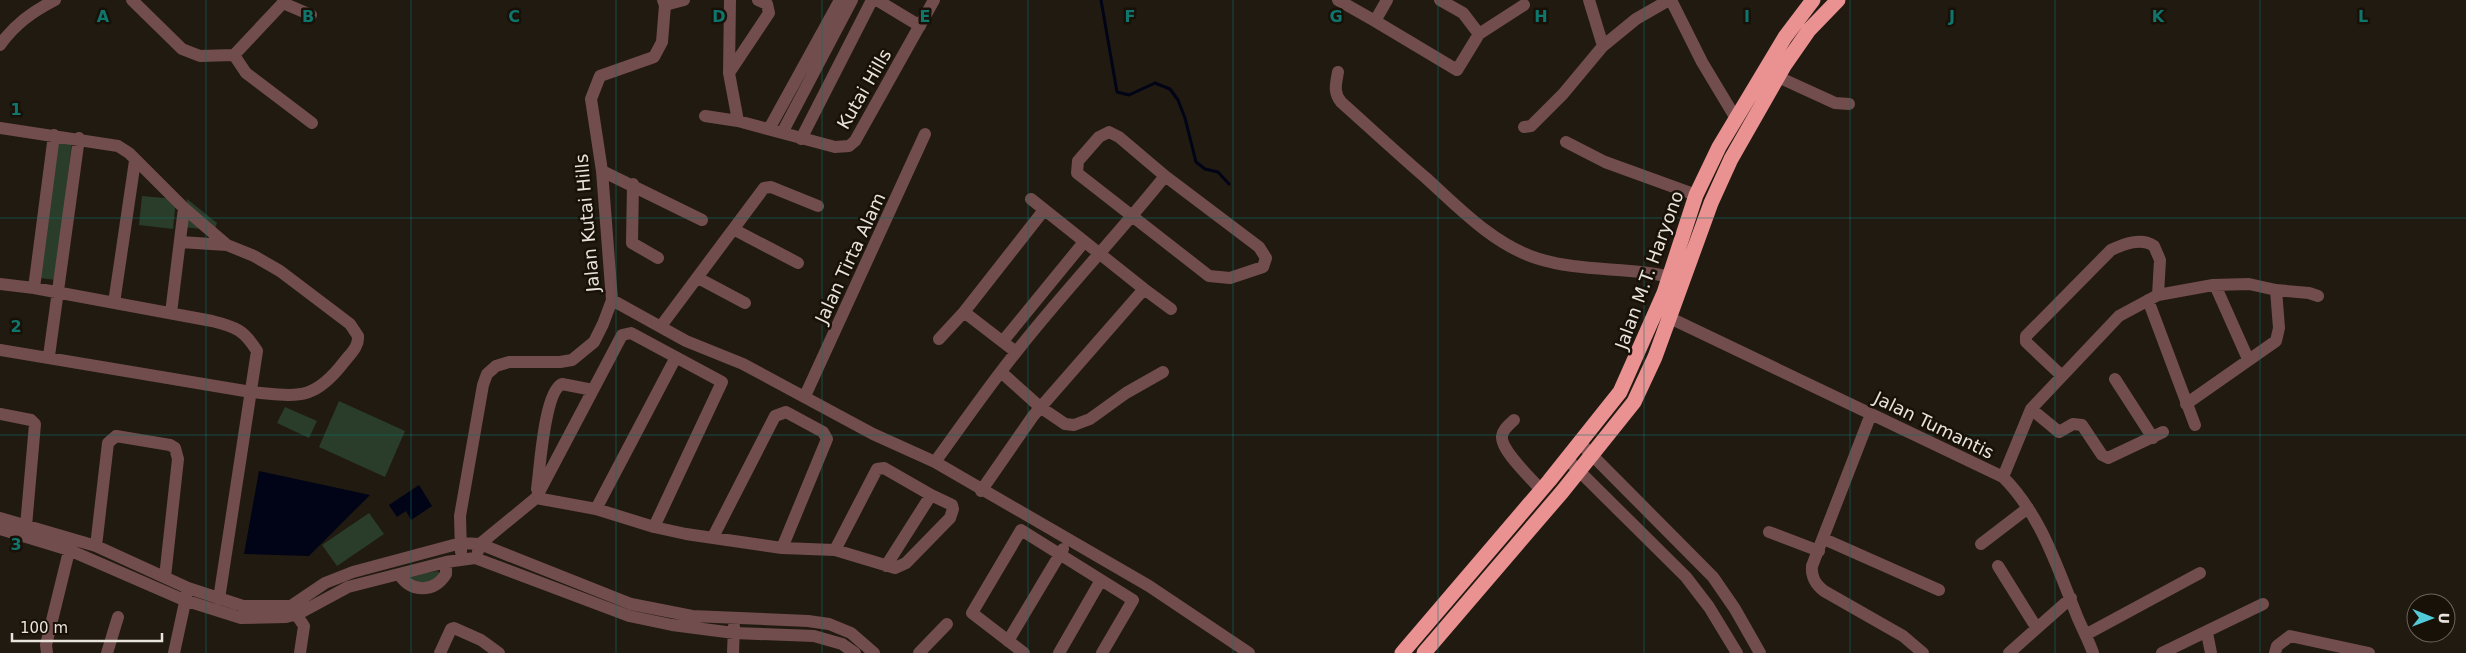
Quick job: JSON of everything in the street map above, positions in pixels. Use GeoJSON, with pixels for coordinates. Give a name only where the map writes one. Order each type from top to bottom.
{"type":"FeatureCollection","features":[{"type":"Feature","properties":{"kind":"highway","name":"Jalan M.T. Haryono"},"geometry":{"type":"LineString","coordinates":[[1424,653],[1624,417],[1642,388],[1670,318],[1676,279],[1696,195],[1735,117],[1785,37],[1813,0]]}},
{"type":"Feature","properties":{"kind":"highway","name":"Jalan M.T. Haryono"},"geometry":{"type":"LineString","coordinates":[[1402,653],[1580,444],[1620,392],[1676,279],[1720,181],[1756,113],[1809,30],[1838,0]]}},
{"type":"Feature","properties":{"kind":"street"},"geometry":{"type":"LineString","coordinates":[[0,45],[11,29],[29,14],[55,0]]}},
{"type":"Feature","properties":{"kind":"street"},"geometry":{"type":"LineString","coordinates":[[132,0],[182,49],[200,56],[234,55],[283,1],[311,16]]}},
{"type":"Feature","properties":{"kind":"street"},"geometry":{"type":"LineString","coordinates":[[664,2],[684,0]]}},
{"type":"Feature","properties":{"kind":"street"},"geometry":{"type":"LineString","coordinates":[[730,0],[729,73],[738,121]]}},
{"type":"Feature","properties":{"kind":"street"},"geometry":{"type":"LineString","coordinates":[[729,73],[769,13],[767,4],[758,0]]}},
{"type":"Feature","properties":{"kind":"street"},"geometry":{"type":"LineString","coordinates":[[769,130],[840,0]]}},
{"type":"Feature","properties":{"kind":"street"},"geometry":{"type":"LineString","coordinates":[[782,133],[852,0]]}},
{"type":"Feature","properties":{"kind":"street"},"geometry":{"type":"LineString","coordinates":[[800,139],[872,0]]}},
{"type":"Feature","properties":{"kind":"street"},"geometry":{"type":"LineString","coordinates":[[877,0],[920,26]]}},
{"type":"Feature","properties":{"kind":"street","name":"Kutai Hills"},"geometry":{"type":"LineString","coordinates":[[704,116],[738,121],[835,147],[849,146],[855,142],[934,0]]}},
{"type":"Feature","properties":{"kind":"street"},"geometry":{"type":"LineString","coordinates":[[1338,0],[1456,70],[1479,34],[1524,5]]}},
{"type":"Feature","properties":{"kind":"street"},"geometry":{"type":"LineString","coordinates":[[1375,21],[1387,0]]}},
{"type":"Feature","properties":{"kind":"street"},"geometry":{"type":"LineString","coordinates":[[1440,0],[1463,13],[1479,34]]}},
{"type":"Feature","properties":{"kind":"street"},"geometry":{"type":"LineString","coordinates":[[1463,13],[1466,0]]}},
{"type":"Feature","properties":{"kind":"street"},"geometry":{"type":"LineString","coordinates":[[1589,0],[1603,46]]}},
{"type":"Feature","properties":{"kind":"street"},"geometry":{"type":"LineString","coordinates":[[1524,127],[1531,126],[1563,94],[1603,46],[1636,19],[1670,0],[1702,62],[1735,117]]}},
{"type":"Feature","properties":{"kind":"street","name":"Jalan Kutai Hills"},"geometry":{"type":"LineString","coordinates":[[461,543],[460,516],[483,385],[487,374],[496,366],[510,362],[560,362],[572,360],[594,342],[612,300],[602,170],[591,98],[600,76],[654,57],[662,42],[664,2]]}},
{"type":"Feature","properties":{"kind":"street"},"geometry":{"type":"LineString","coordinates":[[234,55],[246,73],[312,123]]}},
{"type":"Feature","properties":{"kind":"street"},"geometry":{"type":"LineString","coordinates":[[1338,72],[1335,87],[1336,95],[1340,102],[1461,210],[1495,236],[1522,253],[1571,266],[1676,279]]}},
{"type":"Feature","properties":{"kind":"street"},"geometry":{"type":"LineString","coordinates":[[1778,77],[1835,103],[1849,104]]}},
{"type":"Feature","properties":{"kind":"street"},"geometry":{"type":"LineString","coordinates":[[0,128],[79,138],[118,146],[129,153],[184,208],[227,244],[280,271],[350,324],[358,336],[357,346],[329,381],[311,392],[290,396],[251,392],[49,356],[0,350]]}},
{"type":"Feature","properties":{"kind":"street"},"geometry":{"type":"LineString","coordinates":[[1112,133],[1258,247],[1264,253],[1266,263],[1263,267],[1238,276],[1222,279],[1209,276],[1133,215],[1077,173],[1078,161],[1099,137],[1112,133]]}},
{"type":"Feature","properties":{"kind":"street","name":"Jalan Tirta Alam"},"geometry":{"type":"LineString","coordinates":[[805,396],[925,134]]}},
{"type":"Feature","properties":{"kind":"street"},"geometry":{"type":"LineString","coordinates":[[34,288],[54,135]]}},
{"type":"Feature","properties":{"kind":"street"},"geometry":{"type":"LineString","coordinates":[[49,356],[79,138]]}},
{"type":"Feature","properties":{"kind":"street"},"geometry":{"type":"LineString","coordinates":[[1566,142],[1606,162],[1696,195]]}},
{"type":"Feature","properties":{"kind":"street"},"geometry":{"type":"LineString","coordinates":[[114,303],[135,161]]}},
{"type":"Feature","properties":{"kind":"street"},"geometry":{"type":"LineString","coordinates":[[602,170],[634,184],[702,220]]}},
{"type":"Feature","properties":{"kind":"street"},"geometry":{"type":"LineString","coordinates":[[935,462],[1016,352],[1165,176]]}},
{"type":"Feature","properties":{"kind":"street"},"geometry":{"type":"LineString","coordinates":[[634,184],[632,243],[658,258]]}},
{"type":"Feature","properties":{"kind":"street"},"geometry":{"type":"LineString","coordinates":[[661,326],[735,230],[761,191],[767,187],[818,206]]}},
{"type":"Feature","properties":{"kind":"street"},"geometry":{"type":"LineString","coordinates":[[1031,199],[1171,309]]}},
{"type":"Feature","properties":{"kind":"street"},"geometry":{"type":"LineString","coordinates":[[171,313],[184,208]]}},
{"type":"Feature","properties":{"kind":"street"},"geometry":{"type":"LineString","coordinates":[[939,339],[964,312],[1044,210]]}},
{"type":"Feature","properties":{"kind":"street"},"geometry":{"type":"LineString","coordinates":[[735,230],[798,263]]}},
{"type":"Feature","properties":{"kind":"street"},"geometry":{"type":"LineString","coordinates":[[180,242],[227,244]]}},
{"type":"Feature","properties":{"kind":"street"},"geometry":{"type":"LineString","coordinates":[[1003,341],[1084,242]]}},
{"type":"Feature","properties":{"kind":"street"},"geometry":{"type":"LineString","coordinates":[[2062,376],[2026,342],[2025,338],[2111,250],[2128,243],[2147,242],[2154,246],[2160,260],[2153,298],[2186,404],[2195,425]]}},
{"type":"Feature","properties":{"kind":"street"},"geometry":{"type":"LineString","coordinates":[[698,278],[745,302]]}},
{"type":"Feature","properties":{"kind":"street"},"geometry":{"type":"LineString","coordinates":[[0,284],[34,288],[171,313],[234,327],[245,333],[257,351],[219,599]]}},
{"type":"Feature","properties":{"kind":"street"},"geometry":{"type":"LineString","coordinates":[[2003,477],[2012,459],[2022,426],[2031,409],[2110,323],[2153,298],[2215,285],[2249,284],[2276,290],[2309,292],[2318,296]]}},
{"type":"Feature","properties":{"kind":"street"},"geometry":{"type":"LineString","coordinates":[[2215,285],[2248,360]]}},
{"type":"Feature","properties":{"kind":"street"},"geometry":{"type":"LineString","coordinates":[[981,491],[1040,407],[1144,289]]}},
{"type":"Feature","properties":{"kind":"street"},"geometry":{"type":"LineString","coordinates":[[2186,404],[2193,401],[2212,384],[2276,341],[2279,334],[2276,290]]}},
{"type":"Feature","properties":{"kind":"street"},"geometry":{"type":"LineString","coordinates":[[612,300],[686,341],[744,364],[873,434],[935,462],[981,491],[1173,601],[1249,653]]}},
{"type":"Feature","properties":{"kind":"street"},"geometry":{"type":"LineString","coordinates":[[964,312],[1016,352]]}},
{"type":"Feature","properties":{"kind":"street","name":"Jalan Tumantis"},"geometry":{"type":"LineString","coordinates":[[1670,318],[2003,477],[2028,508],[2045,538],[2071,598],[2074,610],[2087,634],[2093,653]]}},
{"type":"Feature","properties":{"kind":"street"},"geometry":{"type":"LineString","coordinates":[[475,558],[480,544],[536,498],[625,333],[631,333],[676,356],[722,384],[654,527]]}},
{"type":"Feature","properties":{"kind":"street"},"geometry":{"type":"LineString","coordinates":[[596,509],[676,356]]}},
{"type":"Feature","properties":{"kind":"street"},"geometry":{"type":"LineString","coordinates":[[1001,372],[1040,407],[1066,424],[1081,424],[1126,393],[1163,372]]}},
{"type":"Feature","properties":{"kind":"street"},"geometry":{"type":"LineString","coordinates":[[2031,409],[2059,432],[2072,424],[2082,425],[2105,457],[2112,457],[2158,435],[2115,380]]}},
{"type":"Feature","properties":{"kind":"street"},"geometry":{"type":"LineString","coordinates":[[536,498],[544,436],[553,395],[558,386],[562,384],[593,390]]}},
{"type":"Feature","properties":{"kind":"street"},"geometry":{"type":"LineString","coordinates":[[713,537],[775,416],[786,412],[823,432],[827,439],[782,548]]}},
{"type":"Feature","properties":{"kind":"street"},"geometry":{"type":"LineString","coordinates":[[0,414],[30,420],[35,424],[26,526]]}},
{"type":"Feature","properties":{"kind":"street"},"geometry":{"type":"LineString","coordinates":[[1870,414],[1811,573],[1818,586],[1903,636],[1923,653]]}},
{"type":"Feature","properties":{"kind":"street"},"geometry":{"type":"LineString","coordinates":[[1514,420],[1505,429],[1502,441],[1506,450],[1541,490]]}},
{"type":"Feature","properties":{"kind":"street"},"geometry":{"type":"LineString","coordinates":[[96,546],[108,443],[116,436],[170,445],[175,448],[178,459],[165,577]]}},
{"type":"Feature","properties":{"kind":"street"},"geometry":{"type":"LineString","coordinates":[[1580,444],[1699,562],[1725,592],[1760,653]]}},
{"type":"Feature","properties":{"kind":"street"},"geometry":{"type":"LineString","coordinates":[[1567,459],[1686,577],[1709,607],[1737,653]]}},
{"type":"Feature","properties":{"kind":"street"},"geometry":{"type":"LineString","coordinates":[[536,498],[596,509],[654,527],[782,548],[835,550],[895,568],[906,562],[950,518],[953,509],[952,505],[884,468],[877,469],[835,550]]}},
{"type":"Feature","properties":{"kind":"street"},"geometry":{"type":"LineString","coordinates":[[886,566],[932,495]]}},
{"type":"Feature","properties":{"kind":"street"},"geometry":{"type":"LineString","coordinates":[[1619,510],[1632,495]]}},
{"type":"Feature","properties":{"kind":"street"},"geometry":{"type":"LineString","coordinates":[[1980,544],[2028,508]]}},
{"type":"Feature","properties":{"kind":"street"},"geometry":{"type":"LineString","coordinates":[[0,518],[71,544],[241,618],[286,617],[325,583],[353,572],[461,543],[480,544],[631,604],[692,616],[808,621],[829,624],[851,633],[874,653]]}},
{"type":"Feature","properties":{"kind":"street"},"geometry":{"type":"LineString","coordinates":[[0,529],[71,544],[96,546],[165,577],[186,594],[219,599],[242,606],[294,610],[348,587],[446,562],[475,558],[629,616],[672,625],[734,633],[800,634],[826,638],[842,644],[855,653]]}},
{"type":"Feature","properties":{"kind":"street"},"geometry":{"type":"LineString","coordinates":[[1024,653],[972,613],[1021,530],[1133,600],[1102,653]]}},
{"type":"Feature","properties":{"kind":"street"},"geometry":{"type":"LineString","coordinates":[[1769,532],[1819,551]]}},
{"type":"Feature","properties":{"kind":"street"},"geometry":{"type":"LineString","coordinates":[[1824,539],[1939,590]]}},
{"type":"Feature","properties":{"kind":"street"},"geometry":{"type":"LineString","coordinates":[[1008,640],[1068,540]]}},
{"type":"Feature","properties":{"kind":"street"},"geometry":{"type":"LineString","coordinates":[[461,543],[462,559]]}},
{"type":"Feature","properties":{"kind":"street"},"geometry":{"type":"LineString","coordinates":[[46,653],[46,645],[71,544]]}},
{"type":"Feature","properties":{"kind":"street"},"geometry":{"type":"LineString","coordinates":[[399,574],[404,582],[424,589],[431,588],[436,586],[446,574],[446,562]]}},
{"type":"Feature","properties":{"kind":"street"},"geometry":{"type":"LineString","coordinates":[[1686,577],[1699,562]]}},
{"type":"Feature","properties":{"kind":"street"},"geometry":{"type":"LineString","coordinates":[[1998,566],[2036,627]]}},
{"type":"Feature","properties":{"kind":"street"},"geometry":{"type":"LineString","coordinates":[[2087,634],[2200,573]]}},
{"type":"Feature","properties":{"kind":"street"},"geometry":{"type":"LineString","coordinates":[[1059,653],[1100,580]]}},
{"type":"Feature","properties":{"kind":"street"},"geometry":{"type":"LineString","coordinates":[[174,653],[186,594]]}},
{"type":"Feature","properties":{"kind":"street"},"geometry":{"type":"LineString","coordinates":[[2009,653],[2036,627],[2071,598]]}},
{"type":"Feature","properties":{"kind":"street"},"geometry":{"type":"LineString","coordinates":[[2162,653],[2263,604]]}},
{"type":"Feature","properties":{"kind":"street"},"geometry":{"type":"LineString","coordinates":[[294,610],[304,626],[300,653]]}},
{"type":"Feature","properties":{"kind":"street"},"geometry":{"type":"LineString","coordinates":[[108,653],[118,617]]}},
{"type":"Feature","properties":{"kind":"street"},"geometry":{"type":"LineString","coordinates":[[733,653],[734,619]]}},
{"type":"Feature","properties":{"kind":"street"},"geometry":{"type":"LineString","coordinates":[[919,653],[947,624]]}},
{"type":"Feature","properties":{"kind":"street"},"geometry":{"type":"LineString","coordinates":[[440,653],[451,629],[454,628],[481,640],[498,653]]}},
{"type":"Feature","properties":{"kind":"street"},"geometry":{"type":"LineString","coordinates":[[842,644],[851,633]]}},
{"type":"Feature","properties":{"kind":"street"},"geometry":{"type":"LineString","coordinates":[[2206,633],[2211,653]]}},
{"type":"Feature","properties":{"kind":"street"},"geometry":{"type":"LineString","coordinates":[[2274,653],[2277,646],[2290,636],[2369,653]]}},
{"type":"Feature","properties":{"kind":"green space"},"geometry":{"type":"Polygon","coordinates":[[[56,138],[72,140],[56,280],[40,278],[56,138]]]}},
{"type":"Feature","properties":{"kind":"green space"},"geometry":{"type":"Polygon","coordinates":[[[142,196],[176,199],[173,229],[139,225],[142,196]]]}},
{"type":"Feature","properties":{"kind":"green space"},"geometry":{"type":"Polygon","coordinates":[[[187,199],[217,223],[214,231],[185,227],[187,199]]]}},
{"type":"Feature","properties":{"kind":"green space"},"geometry":{"type":"Polygon","coordinates":[[[339,401],[405,431],[385,477],[319,447],[339,401]]]}},
{"type":"Feature","properties":{"kind":"green space"},"geometry":{"type":"Polygon","coordinates":[[[285,407],[317,421],[309,438],[277,423],[285,407]]]}},
{"type":"Feature","properties":{"kind":"green space"},"geometry":{"type":"Polygon","coordinates":[[[369,513],[384,534],[337,566],[322,545],[369,513]]]}},
{"type":"Feature","properties":{"kind":"green space"},"geometry":{"type":"Polygon","coordinates":[[[438,571],[440,575],[437,581],[416,584],[408,576],[438,571]]]}},
{"type":"Feature","properties":{"kind":"water"},"geometry":{"type":"Polygon","coordinates":[[[259,471],[370,495],[309,556],[244,554],[259,471]]]}},
{"type":"Feature","properties":{"kind":"water"},"geometry":{"type":"Polygon","coordinates":[[[419,485],[432,506],[411,520],[406,511],[397,517],[389,505],[419,485]]]}},
{"type":"Feature","properties":{"kind":"waterway"},"geometry":{"type":"LineString","coordinates":[[1101,0],[1117,92],[1129,95],[1155,83],[1170,89],[1178,100],[1185,118],[1196,162],[1205,169],[1218,172],[1229,184]]}}]}
